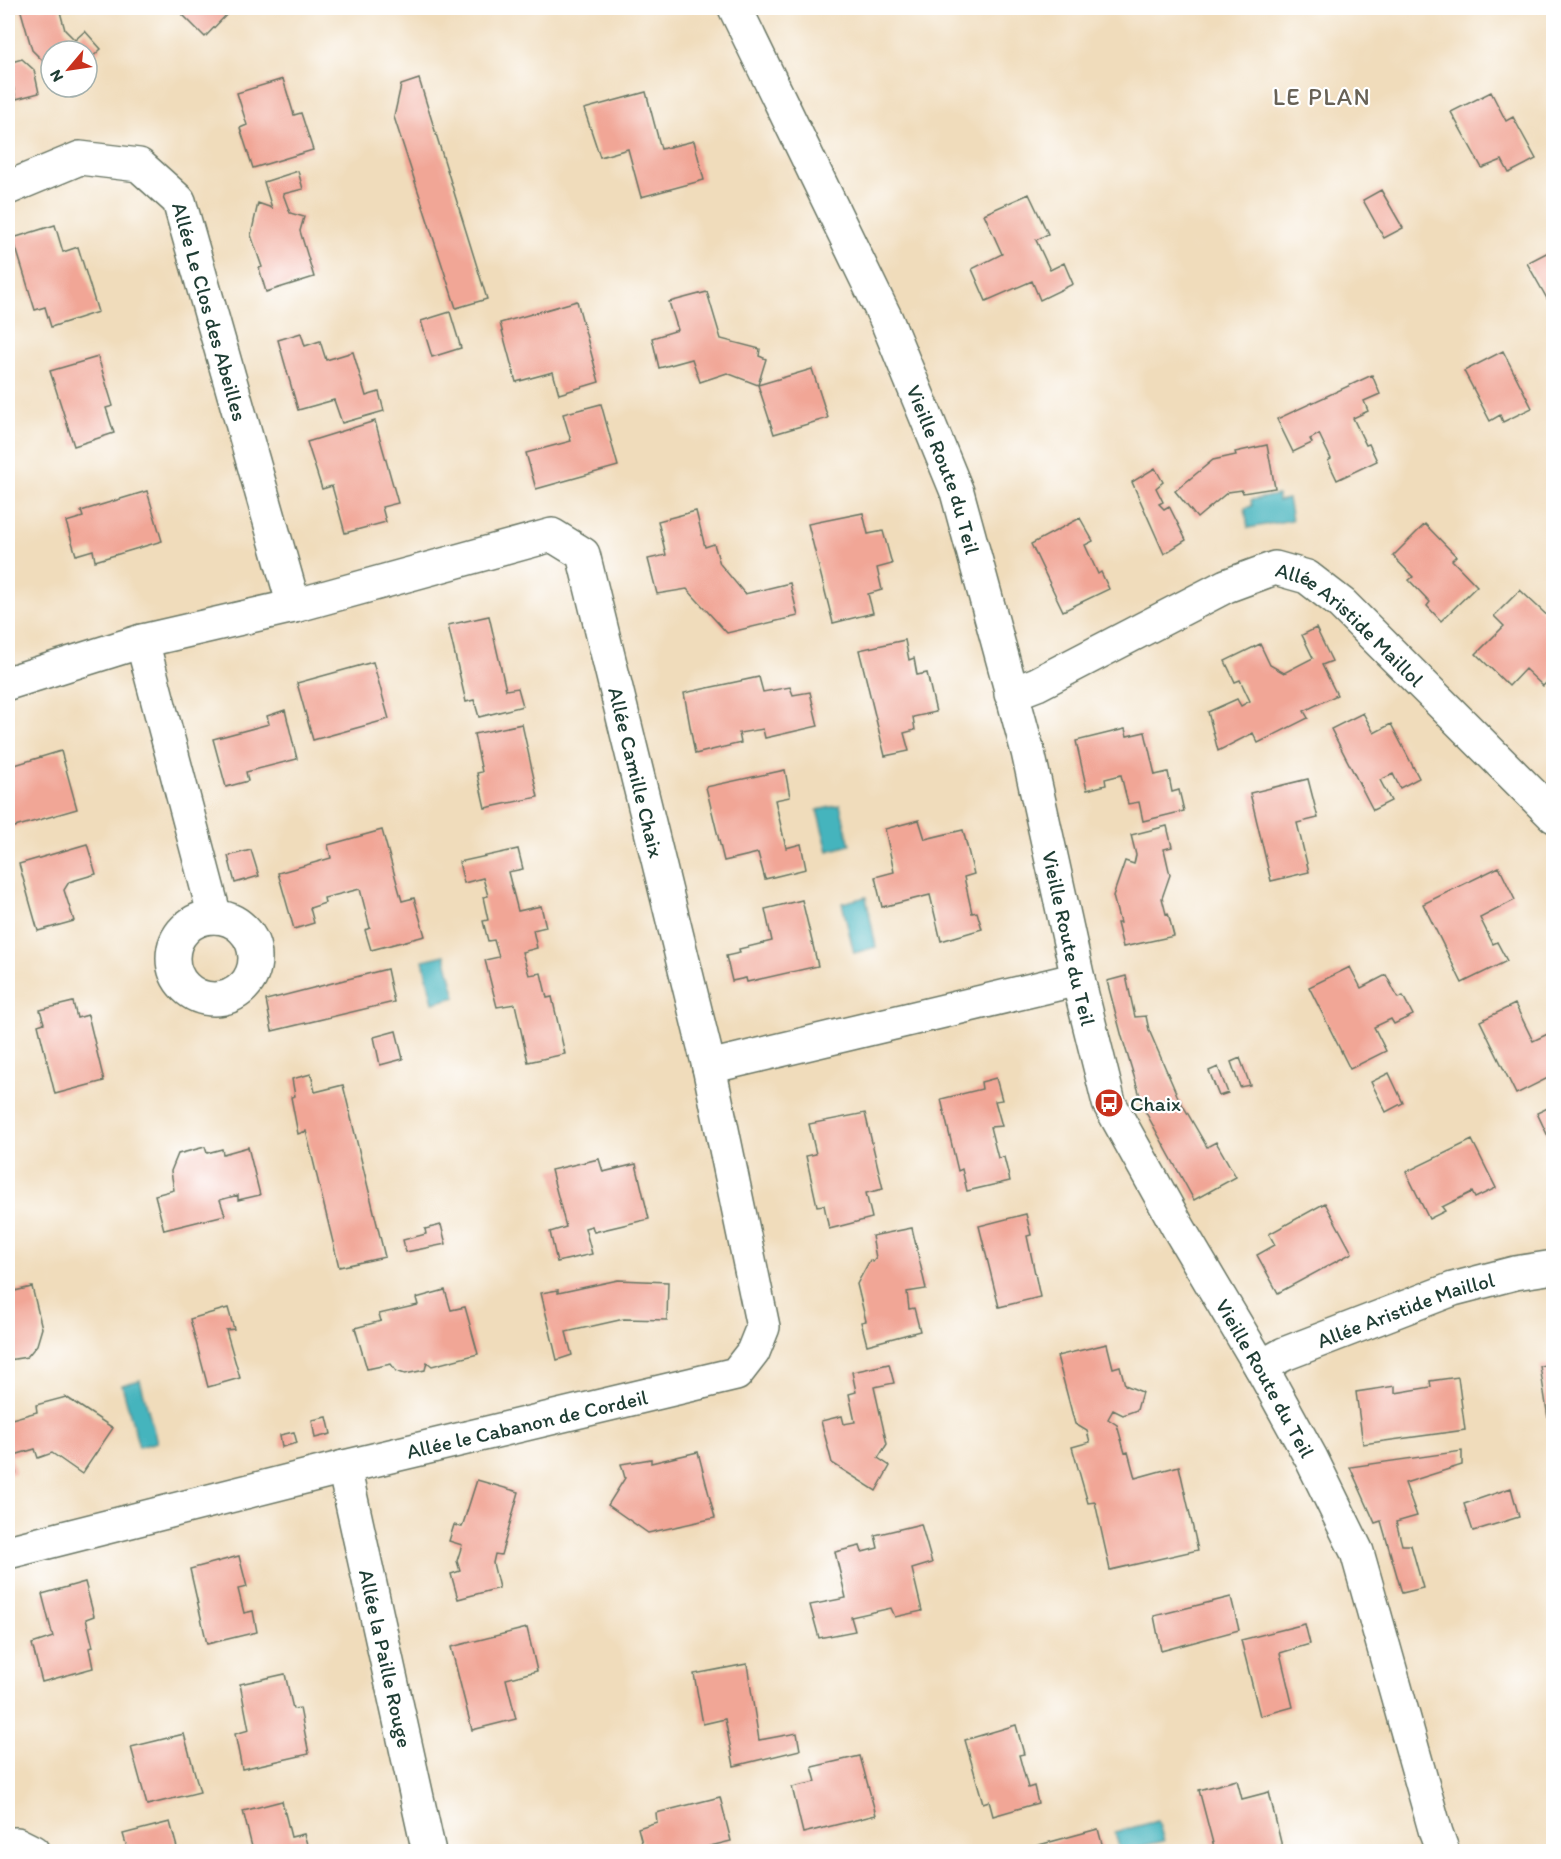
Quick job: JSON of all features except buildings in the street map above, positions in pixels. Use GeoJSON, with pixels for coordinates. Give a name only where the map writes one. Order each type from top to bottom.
{"type":"FeatureCollection","features":[{"type":"Feature","properties":{"kind":"street","name":"Vieille Route du Teil"},"geometry":{"type":"LineString","coordinates":[[735,8],[886,319],[957,492],[1028,752],[1078,980],[1109,1103],[1178,1227],[1261,1367],[1311,1458],[1357,1552],[1443,1851]]}},
{"type":"Feature","properties":{"kind":"street","name":"Allée Le Clos des Abeilles"},"geometry":{"type":"LineString","coordinates":[[8,188],[80,158],[139,165],[179,201],[294,606]]}},
{"type":"Feature","properties":{"kind":"street","name":"Allée Camille Chaix"},"geometry":{"type":"LineString","coordinates":[[8,683],[142,641],[294,606],[552,535],[583,554],[709,1067]]}},
{"type":"Feature","properties":{"kind":"street","name":"Allée Aristide Maillol"},"geometry":{"type":"LineString","coordinates":[[1011,694],[1037,684],[1226,586],[1275,568],[1307,577],[1342,604],[1554,816]]}},
{"type":"Feature","properties":{"kind":"street"},"geometry":{"type":"LineString","coordinates":[[142,641],[215,917]]}},
{"type":"Feature","properties":{"kind":"street"},"geometry":{"type":"LineString","coordinates":[[709,1067],[1078,980]]}},
{"type":"Feature","properties":{"kind":"street","name":"Allée le Cabanon de Cordeil"},"geometry":{"type":"LineString","coordinates":[[8,1552],[344,1467],[736,1374],[753,1352],[763,1327],[709,1067]]}},
{"type":"Feature","properties":{"kind":"street","name":"Allée Aristide Maillol"},"geometry":{"type":"LineString","coordinates":[[1261,1367],[1284,1354],[1453,1289],[1515,1273],[1554,1267]]}},
{"type":"Feature","properties":{"kind":"street","name":"Allée la Paille Rouge"},"geometry":{"type":"LineString","coordinates":[[344,1467],[429,1851]]}},
{"type":"Feature","properties":{"kind":"street"},"geometry":{"type":"LineString","coordinates":[[8,1844],[17,1844],[33,1851]]}},
{"type":"Feature","properties":{"kind":"water"},"geometry":{"type":"Polygon","coordinates":[[[1277,495],[1278,501],[1288,499],[1292,520],[1248,528],[1245,508],[1252,506],[1251,500],[1277,495]]]}},
{"type":"Feature","properties":{"kind":"water"},"geometry":{"type":"Polygon","coordinates":[[[840,805],[850,845],[828,851],[817,810],[840,805]]]}},
{"type":"Feature","properties":{"kind":"water"},"geometry":{"type":"Polygon","coordinates":[[[866,897],[876,947],[854,953],[842,903],[866,897]]]}},
{"type":"Feature","properties":{"kind":"water"},"geometry":{"type":"Polygon","coordinates":[[[445,955],[456,997],[433,1003],[423,960],[445,955]]]}},
{"type":"Feature","properties":{"kind":"water"},"geometry":{"type":"Polygon","coordinates":[[[140,1380],[157,1442],[139,1447],[122,1385],[140,1380]]]}},
{"type":"Feature","properties":{"kind":"water"},"geometry":{"type":"Polygon","coordinates":[[[1158,1821],[1164,1841],[1120,1851],[1115,1832],[1158,1821]]]}},
{"type":"Feature","properties":{"kind":"place","name":"Chaix"},"geometry":{"type":"Point","coordinates":[1109,1103]}},
{"type":"Feature","properties":{"kind":"district","name":"LE PLAN"},"geometry":{"type":"Point","coordinates":[1322,96]}}]}
